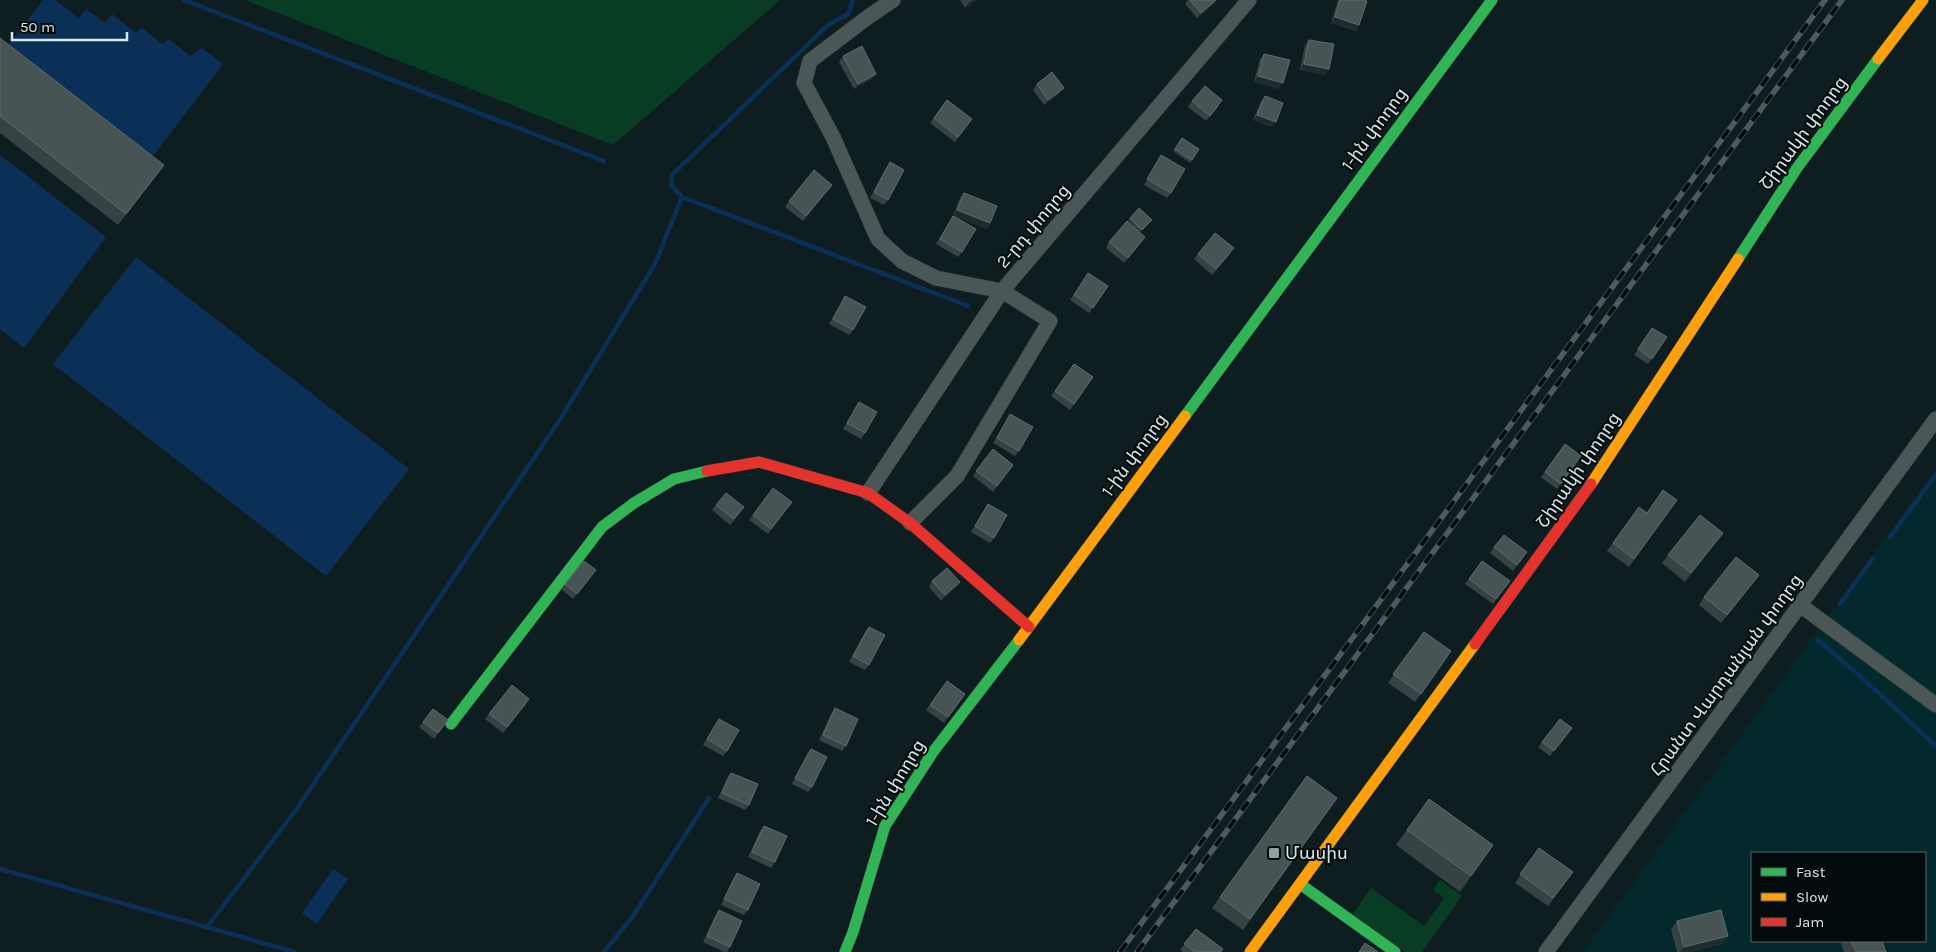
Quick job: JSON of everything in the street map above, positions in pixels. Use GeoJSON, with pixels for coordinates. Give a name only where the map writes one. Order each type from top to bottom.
{"type":"FeatureCollection","features":[{"type":"Feature","properties":{"kind":"street"},"geometry":{"type":"LineString","coordinates":[[893,0],[810,61],[804,83],[857,187],[878,239],[902,261],[936,278],[1002,291],[1050,320],[957,476],[910,523]]}},
{"type":"Feature","properties":{"kind":"street","name":"2-րդ փողոց"},"geometry":{"type":"LineString","coordinates":[[868,493],[1002,291],[1249,0]]}},
{"type":"Feature","properties":{"kind":"street","name":"1-ին փողոց"},"geometry":{"type":"LineString","coordinates":[[845,952],[885,826],[933,752],[1028,628],[1492,0]]}},
{"type":"Feature","properties":{"kind":"street","name":"Շիրակի փողոց"},"geometry":{"type":"LineString","coordinates":[[1250,952],[1589,488],[1797,168],[1923,0]]}},
{"type":"Feature","properties":{"kind":"street","name":"Հրանտ Վարդանյան փողոց"},"geometry":{"type":"LineString","coordinates":[[1546,952],[1936,419]]}},
{"type":"Feature","properties":{"kind":"street"},"geometry":{"type":"LineString","coordinates":[[451,724],[602,527],[634,503],[674,479],[718,468],[760,462],[868,493],[910,523],[1028,628]]}},
{"type":"Feature","properties":{"kind":"street"},"geometry":{"type":"LineString","coordinates":[[1800,605],[1936,705]]}},
{"type":"Feature","properties":{"kind":"street"},"geometry":{"type":"LineString","coordinates":[[1300,884],[1395,952]]}},
{"type":"Feature","properties":{"kind":"shaded area"},"geometry":{"type":"Polygon","coordinates":[[[1936,468],[1936,952],[1583,952],[1936,468]]]}},
{"type":"Feature","properties":{"kind":"green space"},"geometry":{"type":"Polygon","coordinates":[[[245,0],[780,0],[613,145],[245,0]]]}},
{"type":"Feature","properties":{"kind":"green space"},"geometry":{"type":"Polygon","coordinates":[[[1440,880],[1462,896],[1422,952],[1405,952],[1352,915],[1371,888],[1424,926],[1444,898],[1433,890],[1440,880]]]}},
{"type":"Feature","properties":{"kind":"water"},"geometry":{"type":"Polygon","coordinates":[[[43,0],[55,0],[79,18],[86,9],[105,23],[112,14],[136,33],[141,27],[162,44],[169,39],[190,56],[202,48],[223,64],[153,156],[8,46],[43,0]]]}},
{"type":"Feature","properties":{"kind":"water"},"geometry":{"type":"Polygon","coordinates":[[[0,155],[106,237],[24,348],[0,329],[0,155]]]}},
{"type":"Feature","properties":{"kind":"water"},"geometry":{"type":"Polygon","coordinates":[[[136,257],[409,469],[326,576],[53,364],[136,257]]]}},
{"type":"Feature","properties":{"kind":"water"},"geometry":{"type":"Polygon","coordinates":[[[333,869],[348,879],[317,924],[302,913],[333,869]]]}},
{"type":"Feature","properties":{"kind":"building"},"geometry":{"type":"Polygon","coordinates":[[[1190,0],[1216,0],[1201,13],[1190,0]]]}},
{"type":"Feature","properties":{"kind":"building"},"geometry":{"type":"Polygon","coordinates":[[[1340,0],[1367,1],[1359,25],[1335,17],[1340,0]]]}},
{"type":"Feature","properties":{"kind":"building"},"geometry":{"type":"Polygon","coordinates":[[[0,38],[164,165],[126,214],[0,116],[0,38]]]}},
{"type":"Feature","properties":{"kind":"building"},"geometry":{"type":"Polygon","coordinates":[[[1309,40],[1334,44],[1329,69],[1304,64],[1309,40]]]}},
{"type":"Feature","properties":{"kind":"building"},"geometry":{"type":"Polygon","coordinates":[[[862,46],[876,74],[858,84],[843,56],[862,46]]]}},
{"type":"Feature","properties":{"kind":"building"},"geometry":{"type":"Polygon","coordinates":[[[1264,54],[1290,60],[1283,83],[1258,76],[1264,54]]]}},
{"type":"Feature","properties":{"kind":"building"},"geometry":{"type":"Polygon","coordinates":[[[1052,72],[1064,88],[1048,100],[1037,84],[1052,72]]]}},
{"type":"Feature","properties":{"kind":"building"},"geometry":{"type":"Polygon","coordinates":[[[1205,86],[1222,100],[1210,116],[1192,101],[1205,86]]]}},
{"type":"Feature","properties":{"kind":"building"},"geometry":{"type":"Polygon","coordinates":[[[1265,96],[1283,103],[1276,122],[1257,115],[1265,96]]]}},
{"type":"Feature","properties":{"kind":"building"},"geometry":{"type":"Polygon","coordinates":[[[947,100],[972,119],[958,137],[934,118],[947,100]]]}},
{"type":"Feature","properties":{"kind":"building"},"geometry":{"type":"Polygon","coordinates":[[[1182,138],[1199,149],[1192,160],[1175,149],[1182,138]]]}},
{"type":"Feature","properties":{"kind":"building"},"geometry":{"type":"Polygon","coordinates":[[[1161,155],[1185,169],[1171,193],[1147,179],[1161,155]]]}},
{"type":"Feature","properties":{"kind":"building"},"geometry":{"type":"Polygon","coordinates":[[[890,162],[904,170],[888,200],[874,192],[890,162]]]}},
{"type":"Feature","properties":{"kind":"building"},"geometry":{"type":"Polygon","coordinates":[[[814,170],[832,185],[806,216],[789,201],[814,170]]]}},
{"type":"Feature","properties":{"kind":"building"},"geometry":{"type":"Polygon","coordinates":[[[964,193],[997,206],[990,223],[957,210],[964,193]]]}},
{"type":"Feature","properties":{"kind":"building"},"geometry":{"type":"Polygon","coordinates":[[[1139,208],[1152,220],[1142,230],[1130,218],[1139,208]]]}},
{"type":"Feature","properties":{"kind":"building"},"geometry":{"type":"Polygon","coordinates":[[[953,216],[976,229],[962,252],[940,239],[953,216]]]}},
{"type":"Feature","properties":{"kind":"building"},"geometry":{"type":"Polygon","coordinates":[[[1127,221],[1145,237],[1128,258],[1109,242],[1127,221]]]}},
{"type":"Feature","properties":{"kind":"building"},"geometry":{"type":"Polygon","coordinates":[[[1215,233],[1234,248],[1216,269],[1198,254],[1215,233]]]}},
{"type":"Feature","properties":{"kind":"building"},"geometry":{"type":"Polygon","coordinates":[[[1088,273],[1108,286],[1093,308],[1074,295],[1088,273]]]}},
{"type":"Feature","properties":{"kind":"building"},"geometry":{"type":"Polygon","coordinates":[[[845,296],[866,307],[853,330],[833,319],[845,296]]]}},
{"type":"Feature","properties":{"kind":"building"},"geometry":{"type":"Polygon","coordinates":[[[1652,328],[1667,337],[1652,359],[1638,349],[1652,328]]]}},
{"type":"Feature","properties":{"kind":"building"},"geometry":{"type":"Polygon","coordinates":[[[1074,364],[1093,377],[1074,404],[1055,391],[1074,364]]]}},
{"type":"Feature","properties":{"kind":"building"},"geometry":{"type":"Polygon","coordinates":[[[859,402],[877,412],[865,433],[847,423],[859,402]]]}},
{"type":"Feature","properties":{"kind":"building"},"geometry":{"type":"Polygon","coordinates":[[[1010,414],[1033,427],[1019,451],[997,438],[1010,414]]]}},
{"type":"Feature","properties":{"kind":"building"},"geometry":{"type":"Polygon","coordinates":[[[1565,444],[1581,456],[1561,484],[1545,472],[1565,444]]]}},
{"type":"Feature","properties":{"kind":"building"},"geometry":{"type":"Polygon","coordinates":[[[993,449],[1013,465],[997,486],[976,471],[993,449]]]}},
{"type":"Feature","properties":{"kind":"building"},"geometry":{"type":"Polygon","coordinates":[[[773,488],[792,502],[771,529],[753,515],[773,488]]]}},
{"type":"Feature","properties":{"kind":"building"},"geometry":{"type":"Polygon","coordinates":[[[1663,490],[1677,500],[1634,559],[1613,543],[1639,507],[1647,513],[1663,490]]]}},
{"type":"Feature","properties":{"kind":"building"},"geometry":{"type":"Polygon","coordinates":[[[726,493],[744,507],[734,519],[716,505],[726,493]]]}},
{"type":"Feature","properties":{"kind":"building"},"geometry":{"type":"Polygon","coordinates":[[[988,504],[1007,515],[994,538],[975,526],[988,504]]]}},
{"type":"Feature","properties":{"kind":"building"},"geometry":{"type":"Polygon","coordinates":[[[1700,515],[1723,533],[1691,573],[1668,555],[1700,515]]]}},
{"type":"Feature","properties":{"kind":"building"},"geometry":{"type":"Polygon","coordinates":[[[1504,535],[1527,552],[1517,565],[1494,547],[1504,535]]]}},
{"type":"Feature","properties":{"kind":"building"},"geometry":{"type":"Polygon","coordinates":[[[1736,557],[1759,575],[1727,615],[1704,597],[1736,557]]]}},
{"type":"Feature","properties":{"kind":"building"},"geometry":{"type":"Polygon","coordinates":[[[584,561],[596,570],[577,594],[565,584],[584,561]]]}},
{"type":"Feature","properties":{"kind":"building"},"geometry":{"type":"Polygon","coordinates":[[[1482,561],[1510,581],[1496,599],[1469,579],[1482,561]]]}},
{"type":"Feature","properties":{"kind":"building"},"geometry":{"type":"Polygon","coordinates":[[[947,568],[960,582],[945,595],[932,581],[947,568]]]}},
{"type":"Feature","properties":{"kind":"building"},"geometry":{"type":"Polygon","coordinates":[[[869,627],[885,635],[869,665],[853,656],[869,627]]]}},
{"type":"Feature","properties":{"kind":"building"},"geometry":{"type":"Polygon","coordinates":[[[1424,632],[1451,651],[1421,694],[1393,674],[1424,632]]]}},
{"type":"Feature","properties":{"kind":"building"},"geometry":{"type":"Polygon","coordinates":[[[947,681],[965,694],[948,717],[930,705],[947,681]]]}},
{"type":"Feature","properties":{"kind":"building"},"geometry":{"type":"Polygon","coordinates":[[[512,685],[529,699],[507,727],[489,714],[512,685]]]}},
{"type":"Feature","properties":{"kind":"building"},"geometry":{"type":"Polygon","coordinates":[[[835,708],[858,719],[846,746],[823,735],[835,708]]]}},
{"type":"Feature","properties":{"kind":"building"},"geometry":{"type":"Polygon","coordinates":[[[433,709],[448,720],[438,733],[423,722],[433,709]]]}},
{"type":"Feature","properties":{"kind":"building"},"geometry":{"type":"Polygon","coordinates":[[[719,719],[739,730],[727,751],[707,739],[719,719]]]}},
{"type":"Feature","properties":{"kind":"building"},"geometry":{"type":"Polygon","coordinates":[[[1560,719],[1572,728],[1554,751],[1542,742],[1560,719]]]}},
{"type":"Feature","properties":{"kind":"building"},"geometry":{"type":"Polygon","coordinates":[[[811,749],[827,757],[812,787],[795,778],[811,749]]]}},
{"type":"Feature","properties":{"kind":"building"},"geometry":{"type":"Polygon","coordinates":[[[731,773],[758,784],[749,805],[722,793],[731,773]]]}},
{"type":"Feature","properties":{"kind":"building"},"geometry":{"type":"Polygon","coordinates":[[[1307,776],[1337,798],[1250,919],[1220,897],[1307,776]]]}},
{"type":"Feature","properties":{"kind":"building"},"geometry":{"type":"Polygon","coordinates":[[[1429,799],[1493,845],[1471,876],[1407,830],[1429,799]]]}},
{"type":"Feature","properties":{"kind":"building"},"geometry":{"type":"Polygon","coordinates":[[[764,826],[787,836],[775,862],[752,852],[764,826]]]}},
{"type":"Feature","properties":{"kind":"building"},"geometry":{"type":"Polygon","coordinates":[[[1539,848],[1573,872],[1553,898],[1520,874],[1539,848]]]}},
{"type":"Feature","properties":{"kind":"building"},"geometry":{"type":"Polygon","coordinates":[[[737,873],[760,884],[748,910],[724,899],[737,873]]]}},
{"type":"Feature","properties":{"kind":"building"},"geometry":{"type":"Polygon","coordinates":[[[719,910],[742,921],[730,947],[707,936],[719,910]]]}},
{"type":"Feature","properties":{"kind":"building"},"geometry":{"type":"Polygon","coordinates":[[[1721,910],[1728,936],[1684,947],[1677,921],[1721,910]]]}},
{"type":"Feature","properties":{"kind":"building"},"geometry":{"type":"Polygon","coordinates":[[[1196,929],[1223,949],[1221,952],[1195,952],[1184,944],[1196,929]]]}},
{"type":"Feature","properties":{"kind":"building"},"geometry":{"type":"Polygon","coordinates":[[[1851,942],[1882,942],[1886,952],[1856,952],[1851,942]]]}},
{"type":"Feature","properties":{"kind":"building"},"geometry":{"type":"Polygon","coordinates":[[[1365,943],[1378,952],[1359,952],[1365,943]]]}},
{"type":"Feature","properties":{"kind":"waterway"},"geometry":{"type":"LineString","coordinates":[[184,0],[604,161]]}},
{"type":"Feature","properties":{"kind":"waterway"},"geometry":{"type":"LineString","coordinates":[[853,0],[848,14],[828,25],[672,175],[671,185],[682,197],[968,306]]}},
{"type":"Feature","properties":{"kind":"waterway"},"geometry":{"type":"LineString","coordinates":[[207,927],[296,810],[561,418],[655,264],[682,197]]}},
{"type":"Feature","properties":{"kind":"waterway"},"geometry":{"type":"LineString","coordinates":[[1890,537],[1936,475]]}},
{"type":"Feature","properties":{"kind":"waterway"},"geometry":{"type":"LineString","coordinates":[[1840,604],[1873,558]]}},
{"type":"Feature","properties":{"kind":"waterway"},"geometry":{"type":"LineString","coordinates":[[1818,640],[1936,746]]}},
{"type":"Feature","properties":{"kind":"waterway"},"geometry":{"type":"LineString","coordinates":[[604,952],[633,916],[709,798]]}},
{"type":"Feature","properties":{"kind":"waterway"},"geometry":{"type":"LineString","coordinates":[[0,869],[295,952]]}},
{"type":"Feature","properties":{"kind":"railway"},"geometry":{"type":"LineString","coordinates":[[1120,952],[1825,0]]}},
{"type":"Feature","properties":{"kind":"railway"},"geometry":{"type":"LineString","coordinates":[[1137,952],[1842,0]]}},
{"type":"Feature","properties":{"kind":"traffic: fast"},"geometry":{"type":"LineString","coordinates":[[1185,416],[1492,0]]}},
{"type":"Feature","properties":{"kind":"traffic: fast"},"geometry":{"type":"LineString","coordinates":[[1738,259],[1797,168],[1878,59]]}},
{"type":"Feature","properties":{"kind":"traffic: fast"},"geometry":{"type":"LineString","coordinates":[[451,724],[602,527],[634,503],[674,479],[707,471]]}},
{"type":"Feature","properties":{"kind":"traffic: fast"},"geometry":{"type":"LineString","coordinates":[[845,952],[853,932],[885,826],[933,752],[1019,640]]}},
{"type":"Feature","properties":{"kind":"traffic: fast"},"geometry":{"type":"LineString","coordinates":[[1300,884],[1395,952]]}},
{"type":"Feature","properties":{"kind":"traffic: slow"},"geometry":{"type":"LineString","coordinates":[[1878,59],[1923,0]]}},
{"type":"Feature","properties":{"kind":"traffic: slow"},"geometry":{"type":"LineString","coordinates":[[1591,484],[1738,259]]}},
{"type":"Feature","properties":{"kind":"traffic: slow"},"geometry":{"type":"LineString","coordinates":[[1019,640],[1185,416]]}},
{"type":"Feature","properties":{"kind":"traffic: slow"},"geometry":{"type":"LineString","coordinates":[[1250,952],[1475,644]]}},
{"type":"Feature","properties":{"kind":"traffic: jam"},"geometry":{"type":"LineString","coordinates":[[707,471],[759,462],[868,493],[910,523],[1029,627]]}},
{"type":"Feature","properties":{"kind":"traffic: jam"},"geometry":{"type":"LineString","coordinates":[[1475,644],[1591,484]]}},
{"type":"Feature","properties":{"kind":"place","name":"Մասիս"},"geometry":{"type":"Point","coordinates":[1274,853]}}]}
